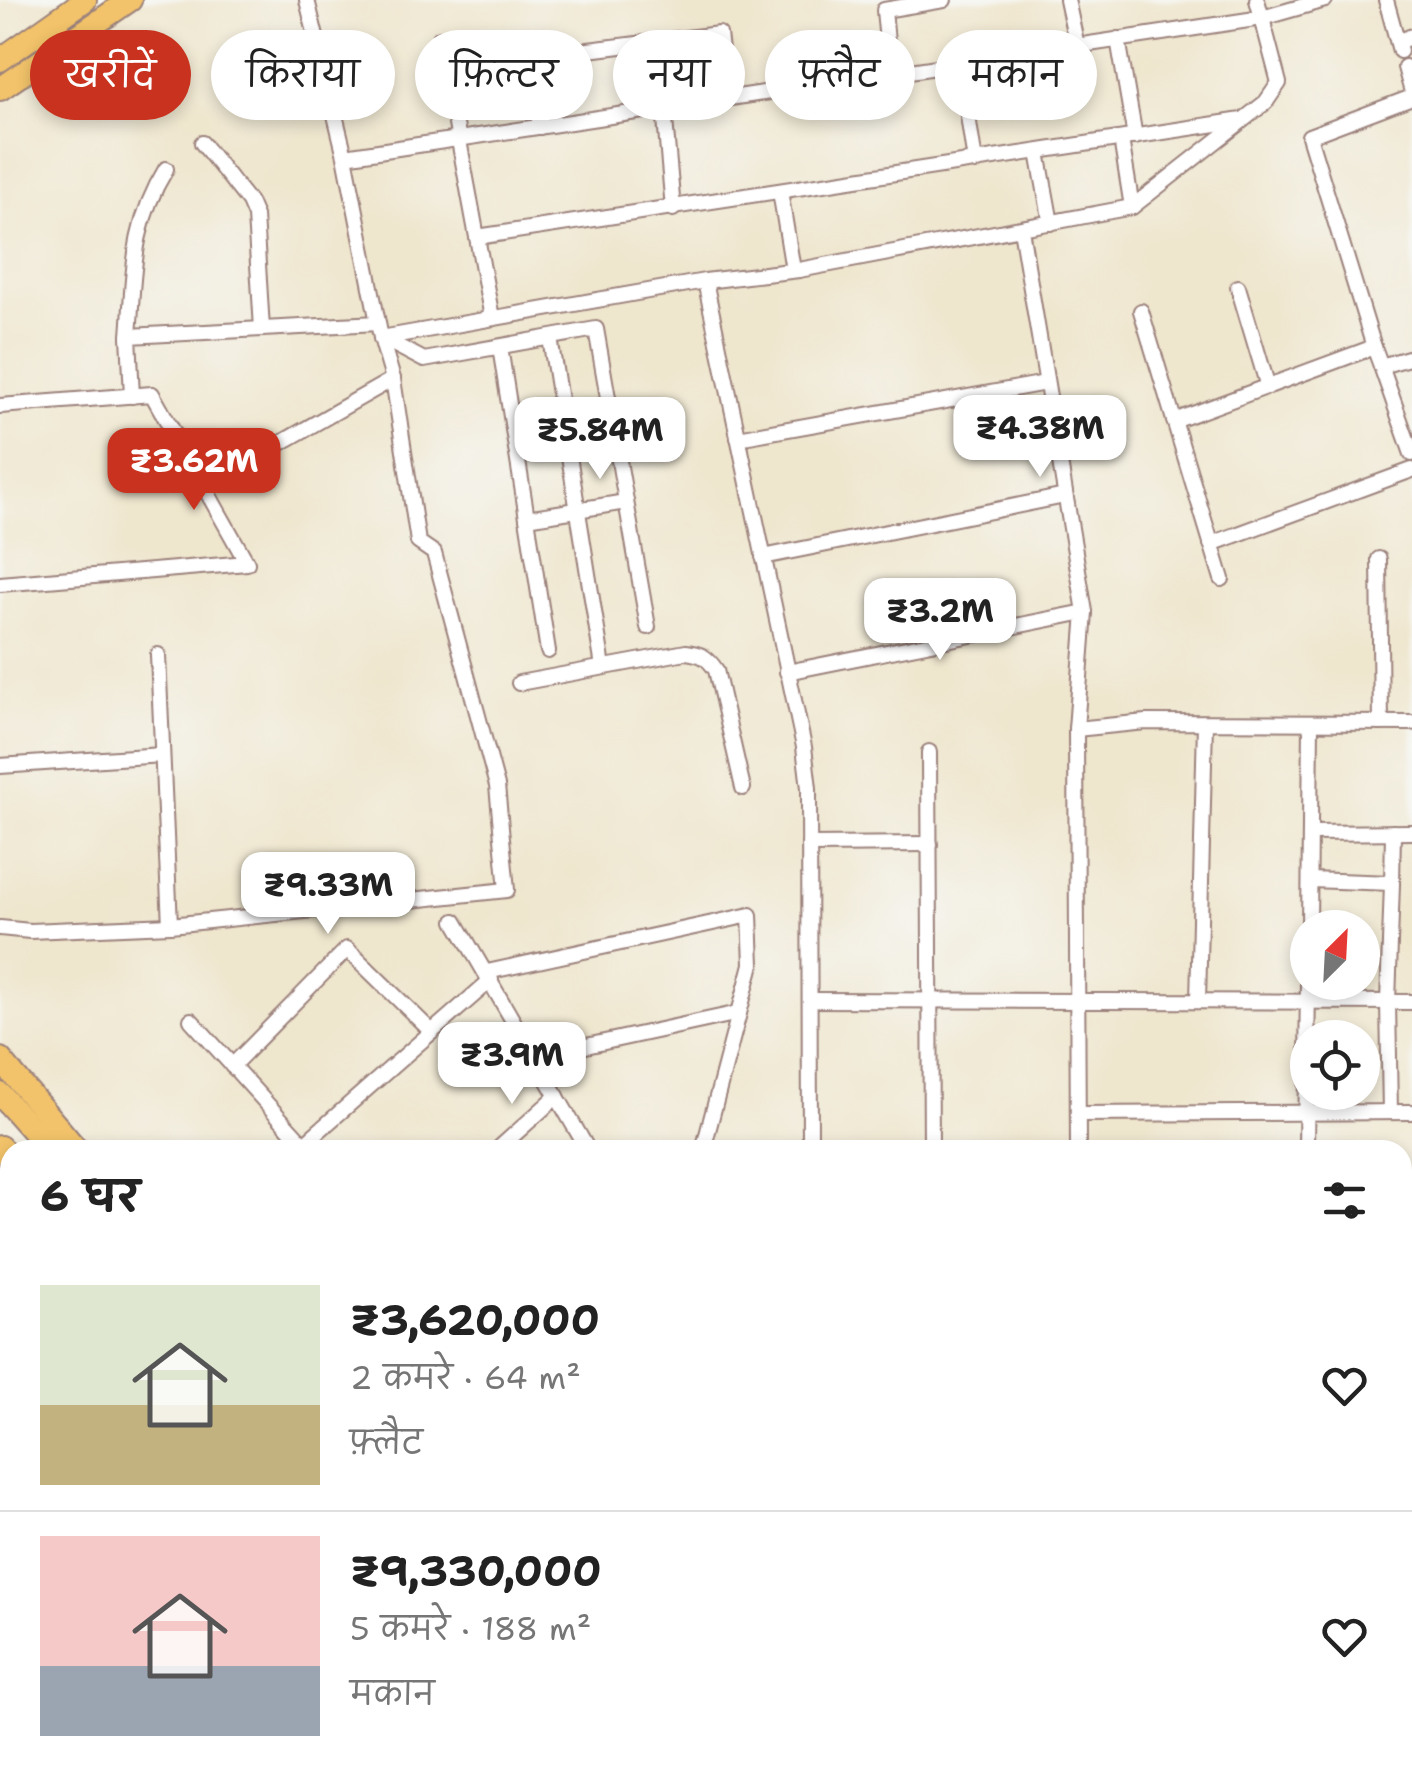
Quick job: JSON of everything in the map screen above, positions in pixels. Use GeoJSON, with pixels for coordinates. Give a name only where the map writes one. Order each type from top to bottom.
{"type":"FeatureCollection","features":[{"type":"Feature","properties":{"kind":"main road"},"geometry":{"type":"LineString","coordinates":[[0,60],[86,0]]}},
{"type":"Feature","properties":{"kind":"main road"},"geometry":{"type":"LineString","coordinates":[[0,88],[130,0]]}},
{"type":"Feature","properties":{"kind":"main road"},"geometry":{"type":"LineString","coordinates":[[0,1059],[69,1140]]}},
{"type":"Feature","properties":{"kind":"main road"},"geometry":{"type":"LineString","coordinates":[[0,1094],[41,1140]]}},
{"type":"Feature","properties":{"kind":"street"},"geometry":{"type":"LineString","coordinates":[[0,928],[30,931],[170,926],[507,890],[497,786],[434,553],[418,542],[393,379],[307,0]]}},
{"type":"Feature","properties":{"kind":"street"},"geometry":{"type":"LineString","coordinates":[[886,30],[884,10],[944,0]]}},
{"type":"Feature","properties":{"kind":"street"},"geometry":{"type":"LineString","coordinates":[[1067,0],[1073,30]]}},
{"type":"Feature","properties":{"kind":"street"},"geometry":{"type":"LineString","coordinates":[[129,336],[262,329],[380,330],[492,318],[793,270],[1132,206],[1266,102],[1280,83],[1257,0]]}},
{"type":"Feature","properties":{"kind":"street"},"geometry":{"type":"LineString","coordinates":[[1097,43],[1262,18],[1325,0]]}},
{"type":"Feature","properties":{"kind":"street"},"geometry":{"type":"LineString","coordinates":[[1386,0],[1404,43]]}},
{"type":"Feature","properties":{"kind":"street"},"geometry":{"type":"LineString","coordinates":[[1118,40],[1132,206]]}},
{"type":"Feature","properties":{"kind":"street"},"geometry":{"type":"LineString","coordinates":[[540,127],[531,57],[613,47]]}},
{"type":"Feature","properties":{"kind":"street"},"geometry":{"type":"LineString","coordinates":[[1405,67],[1412,94],[1309,136],[1374,347],[1412,454]]}},
{"type":"Feature","properties":{"kind":"street"},"geometry":{"type":"LineString","coordinates":[[345,156],[613,116]]}},
{"type":"Feature","properties":{"kind":"street"},"geometry":{"type":"LineString","coordinates":[[476,237],[1244,119]]}},
{"type":"Feature","properties":{"kind":"street"},"geometry":{"type":"LineString","coordinates":[[455,120],[492,318]]}},
{"type":"Feature","properties":{"kind":"street"},"geometry":{"type":"LineString","coordinates":[[665,120],[674,208]]}},
{"type":"Feature","properties":{"kind":"street"},"geometry":{"type":"LineString","coordinates":[[969,120],[975,162]]}},
{"type":"Feature","properties":{"kind":"street"},"geometry":{"type":"LineString","coordinates":[[202,143],[249,202],[255,216],[262,329]]}},
{"type":"Feature","properties":{"kind":"street"},"geometry":{"type":"LineString","coordinates":[[1038,152],[1051,223]]}},
{"type":"Feature","properties":{"kind":"street"},"geometry":{"type":"LineString","coordinates":[[132,396],[129,336],[139,226],[166,169]]}},
{"type":"Feature","properties":{"kind":"street"},"geometry":{"type":"LineString","coordinates":[[780,191],[793,270]]}},
{"type":"Feature","properties":{"kind":"street"},"geometry":{"type":"LineString","coordinates":[[1020,230],[1084,612],[1076,729],[1078,1140]]}},
{"type":"Feature","properties":{"kind":"street"},"geometry":{"type":"LineString","coordinates":[[705,282],[809,788],[810,1140]]}},
{"type":"Feature","properties":{"kind":"street"},"geometry":{"type":"LineString","coordinates":[[1238,288],[1268,386]]}},
{"type":"Feature","properties":{"kind":"street"},"geometry":{"type":"LineString","coordinates":[[1141,312],[1222,579]]}},
{"type":"Feature","properties":{"kind":"street"},"geometry":{"type":"LineString","coordinates":[[380,330],[424,360],[596,330],[648,628]]}},
{"type":"Feature","properties":{"kind":"street"},"geometry":{"type":"LineString","coordinates":[[550,338],[603,667]]}},
{"type":"Feature","properties":{"kind":"street"},"geometry":{"type":"LineString","coordinates":[[500,347],[548,651]]}},
{"type":"Feature","properties":{"kind":"street"},"geometry":{"type":"LineString","coordinates":[[1174,421],[1374,347]]}},
{"type":"Feature","properties":{"kind":"street"},"geometry":{"type":"LineString","coordinates":[[1381,366],[1412,357]]}},
{"type":"Feature","properties":{"kind":"street"},"geometry":{"type":"LineString","coordinates":[[204,487],[393,379]]}},
{"type":"Feature","properties":{"kind":"street"},"geometry":{"type":"LineString","coordinates":[[738,438],[1046,384]]}},
{"type":"Feature","properties":{"kind":"street"},"geometry":{"type":"LineString","coordinates":[[0,406],[152,394],[246,563],[0,584]]}},
{"type":"Feature","properties":{"kind":"street"},"geometry":{"type":"LineString","coordinates":[[1211,544],[1412,470]]}},
{"type":"Feature","properties":{"kind":"street"},"geometry":{"type":"LineString","coordinates":[[763,557],[1065,496]]}},
{"type":"Feature","properties":{"kind":"street"},"geometry":{"type":"LineString","coordinates":[[527,518],[626,502]]}},
{"type":"Feature","properties":{"kind":"street"},"geometry":{"type":"LineString","coordinates":[[1380,559],[1381,723]]}},
{"type":"Feature","properties":{"kind":"street"},"geometry":{"type":"LineString","coordinates":[[788,672],[1084,612]]}},
{"type":"Feature","properties":{"kind":"street"},"geometry":{"type":"LineString","coordinates":[[519,683],[686,652],[708,658],[716,670],[743,788]]}},
{"type":"Feature","properties":{"kind":"street"},"geometry":{"type":"LineString","coordinates":[[158,654],[170,926]]}},
{"type":"Feature","properties":{"kind":"street"},"geometry":{"type":"LineString","coordinates":[[1076,729],[1146,722],[1412,723]]}},
{"type":"Feature","properties":{"kind":"street"},"geometry":{"type":"LineString","coordinates":[[1198,1001],[1205,722]]}},
{"type":"Feature","properties":{"kind":"street"},"geometry":{"type":"LineString","coordinates":[[1309,910],[1311,723]]}},
{"type":"Feature","properties":{"kind":"street"},"geometry":{"type":"LineString","coordinates":[[929,752],[932,1140]]}},
{"type":"Feature","properties":{"kind":"street"},"geometry":{"type":"LineString","coordinates":[[0,766],[162,756]]}},
{"type":"Feature","properties":{"kind":"street"},"geometry":{"type":"LineString","coordinates":[[1390,1112],[1388,1002],[1393,832]]}},
{"type":"Feature","properties":{"kind":"street"},"geometry":{"type":"LineString","coordinates":[[1310,833],[1412,832]]}},
{"type":"Feature","properties":{"kind":"street"},"geometry":{"type":"LineString","coordinates":[[809,845],[930,844]]}},
{"type":"Feature","properties":{"kind":"street"},"geometry":{"type":"LineString","coordinates":[[1310,880],[1392,883]]}},
{"type":"Feature","properties":{"kind":"street"},"geometry":{"type":"LineString","coordinates":[[314,1140],[489,976],[750,915],[752,964],[706,1140]]}},
{"type":"Feature","properties":{"kind":"street"},"geometry":{"type":"LineString","coordinates":[[455,921],[582,1140]]}},
{"type":"Feature","properties":{"kind":"street"},"geometry":{"type":"LineString","coordinates":[[232,1066],[348,949],[432,1032]]}},
{"type":"Feature","properties":{"kind":"street"},"geometry":{"type":"LineString","coordinates":[[810,1000],[1412,1002]]}},
{"type":"Feature","properties":{"kind":"street"},"geometry":{"type":"LineString","coordinates":[[1306,1140],[1308,1001]]}},
{"type":"Feature","properties":{"kind":"street"},"geometry":{"type":"LineString","coordinates":[[535,1058],[739,1013]]}},
{"type":"Feature","properties":{"kind":"street"},"geometry":{"type":"LineString","coordinates":[[191,1020],[300,1140]]}},
{"type":"Feature","properties":{"kind":"street"},"geometry":{"type":"LineString","coordinates":[[508,1140],[557,1096]]}},
{"type":"Feature","properties":{"kind":"street"},"geometry":{"type":"LineString","coordinates":[[1078,1114],[1412,1112]]}}]}
